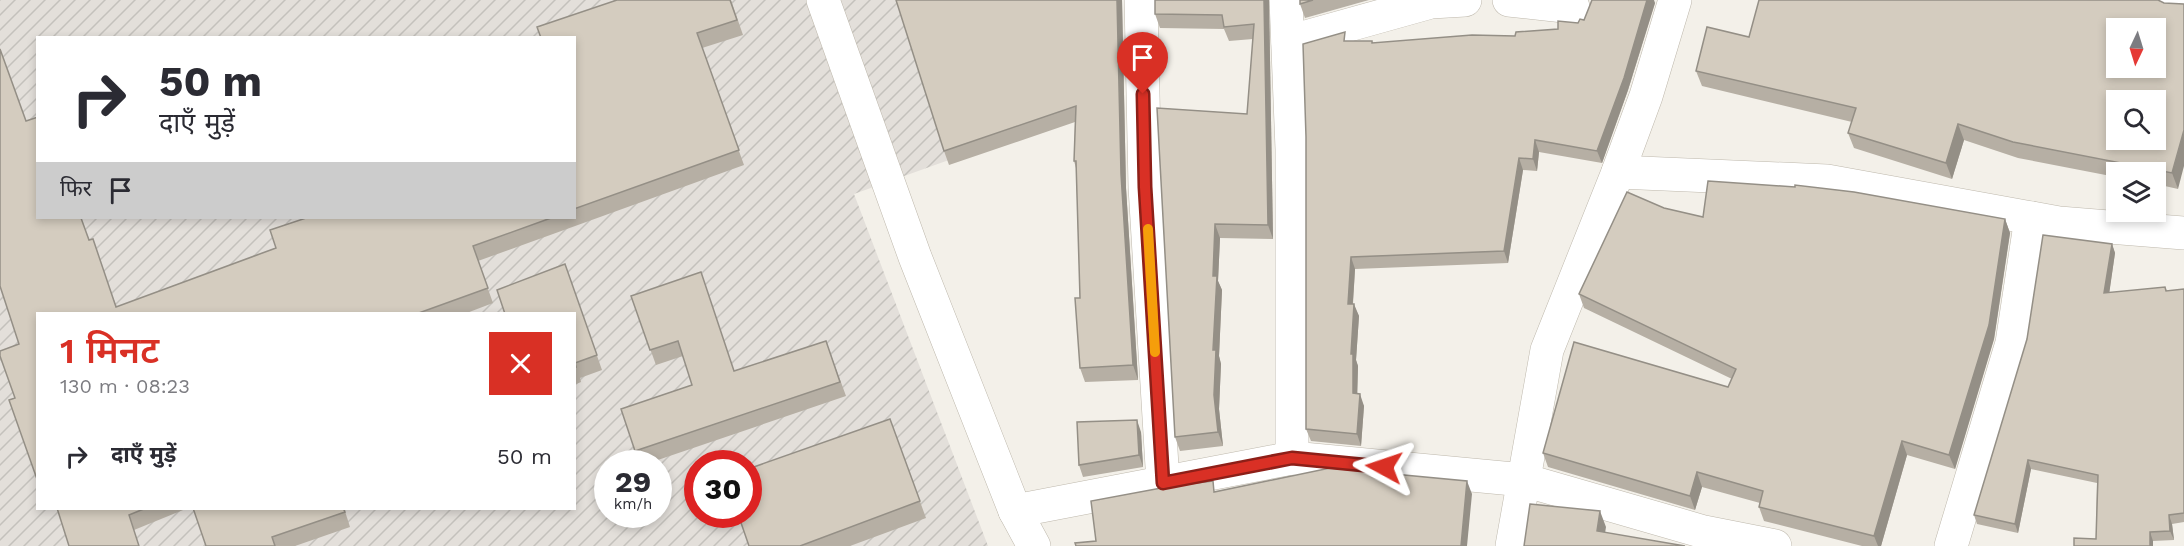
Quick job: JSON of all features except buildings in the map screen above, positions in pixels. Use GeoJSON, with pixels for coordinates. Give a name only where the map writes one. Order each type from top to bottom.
{"type":"FeatureCollection","features":[{"type":"Feature","properties":{"kind":"street"},"geometry":{"type":"LineString","coordinates":[[823,0],[915,257],[1015,511],[1034,546]]}},
{"type":"Feature","properties":{"kind":"street"},"geometry":{"type":"LineString","coordinates":[[1141,0],[1145,187],[1163,483]]}},
{"type":"Feature","properties":{"kind":"street"},"geometry":{"type":"LineString","coordinates":[[1286,0],[1292,149],[1292,458]]}},
{"type":"Feature","properties":{"kind":"street"},"geometry":{"type":"LineString","coordinates":[[1288,42],[1419,2],[1465,0]]}},
{"type":"Feature","properties":{"kind":"street"},"geometry":{"type":"LineString","coordinates":[[1509,0],[1573,8]]}},
{"type":"Feature","properties":{"kind":"street"},"geometry":{"type":"LineString","coordinates":[[1512,546],[1547,350],[1646,96],[1675,0]]}},
{"type":"Feature","properties":{"kind":"street"},"geometry":{"type":"LineString","coordinates":[[2173,0],[2184,2]]}},
{"type":"Feature","properties":{"kind":"street"},"geometry":{"type":"LineString","coordinates":[[1618,172],[1827,180],[2059,224],[2184,233]]}},
{"type":"Feature","properties":{"kind":"street"},"geometry":{"type":"LineString","coordinates":[[1951,546],[2012,343],[2031,218]]}},
{"type":"Feature","properties":{"kind":"street"},"geometry":{"type":"LineString","coordinates":[[1015,511],[1292,458],[1524,480],[1704,532],[1775,546]]}},
{"type":"Feature","properties":{"kind":"shaded area"},"geometry":{"type":"Polygon","coordinates":[[[0,0],[1061,0],[1063,119],[854,194],[988,546],[0,546],[0,0]]]}},
{"type":"Feature","properties":{"kind":"slow traffic"},"geometry":{"type":"LineString","coordinates":[[1148,229],[1155,352]]}},
{"type":"Feature","properties":{"kind":"route"},"geometry":{"type":"LineString","coordinates":[[1143,94],[1145,187],[1163,483],[1292,458],[1384,467]]}}]}
